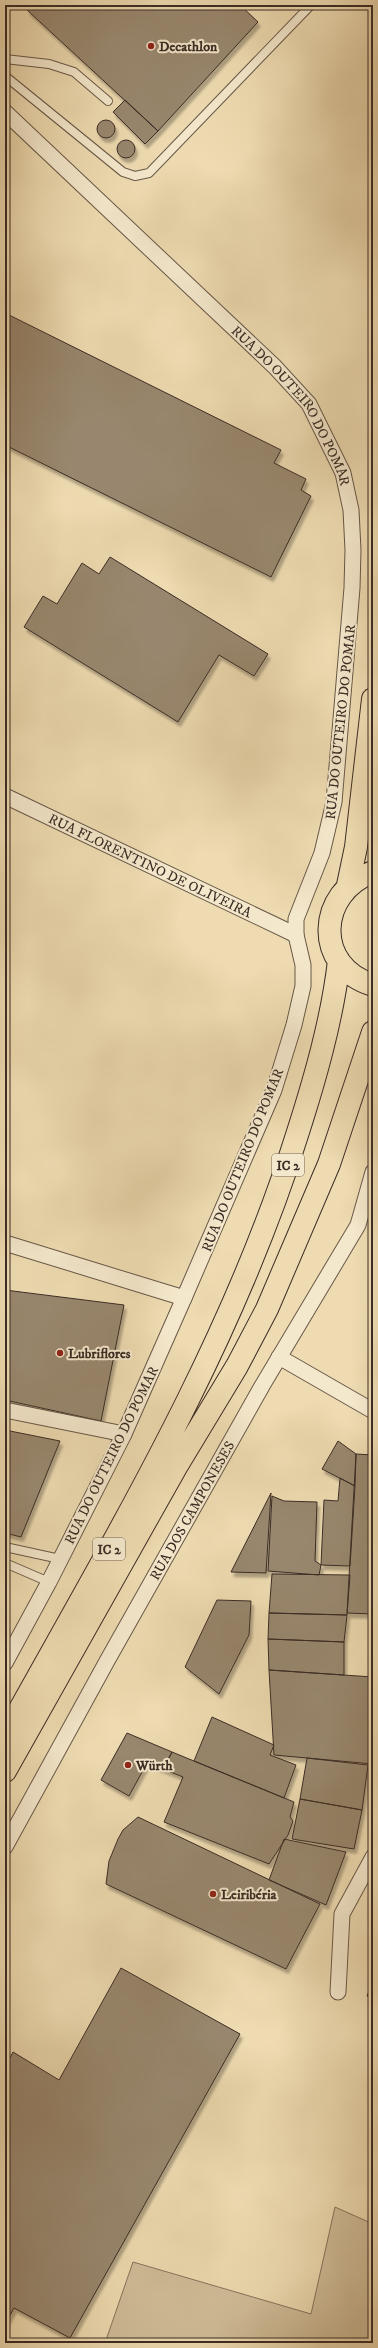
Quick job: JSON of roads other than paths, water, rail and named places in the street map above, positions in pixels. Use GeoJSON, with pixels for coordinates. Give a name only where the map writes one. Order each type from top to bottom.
{"type":"FeatureCollection","features":[{"type":"Feature","properties":{"kind":"highway","name":"IC 2"},"geometry":{"type":"LineString","coordinates":[[348,885],[356,848],[373,699]]}},
{"type":"Feature","properties":{"kind":"highway","name":"IC 2"},"geometry":{"type":"LineString","coordinates":[[373,872],[361,876],[348,885],[337,898],[331,913],[329,930],[332,946],[339,961],[350,974],[373,985]]}},
{"type":"Feature","properties":{"kind":"highway","name":"IC 2"},"geometry":{"type":"LineString","coordinates":[[5,1736],[160,1456],[209,1360],[260,1243],[279,1194],[314,1083],[336,987],[339,961]]}},
{"type":"Feature","properties":{"kind":"highway","name":"IC 2"},"geometry":{"type":"LineString","coordinates":[[5,1771],[172,1474],[237,1366],[267,1309],[329,1164],[371,1042]]}},
{"type":"Feature","properties":{"kind":"street","name":"RUA DO OUTEIRO DO POMAR"},"geometry":{"type":"LineString","coordinates":[[5,112],[280,372],[309,404],[344,473],[351,510],[352,588],[334,802],[322,854],[296,919],[296,935],[303,965],[303,986],[276,1083],[124,1434],[49,1582],[10,1644],[5,1663]]}},
{"type":"Feature","properties":{"kind":"street","name":"RUA FLORENTINO DE OLIVEIRA"},"geometry":{"type":"LineString","coordinates":[[5,796],[296,935]]}},
{"type":"Feature","properties":{"kind":"street","name":"RUA DOS CAMPONESES"},"geometry":{"type":"LineString","coordinates":[[5,1847],[107,1661],[279,1358],[358,1225],[373,1172]]}},
{"type":"Feature","properties":{"kind":"street"},"geometry":{"type":"LineString","coordinates":[[5,1243],[184,1298]]}},
{"type":"Feature","properties":{"kind":"street"},"geometry":{"type":"LineString","coordinates":[[279,1358],[373,1411]]}},
{"type":"Feature","properties":{"kind":"street"},"geometry":{"type":"LineString","coordinates":[[5,1410],[124,1434]]}},
{"type":"Feature","properties":{"kind":"street"},"geometry":{"type":"LineString","coordinates":[[338,1992],[342,1914],[373,1857]]}},
{"type":"Feature","properties":{"kind":"lane"},"geometry":{"type":"LineString","coordinates":[[5,76],[123,172],[135,176],[149,173],[312,5]]}},
{"type":"Feature","properties":{"kind":"lane"},"geometry":{"type":"LineString","coordinates":[[5,59],[49,64],[74,72],[108,101]]}},
{"type":"Feature","properties":{"kind":"lane"},"geometry":{"type":"LineString","coordinates":[[5,1546],[60,1559]]}},
{"type":"Feature","properties":{"kind":"lane"},"geometry":{"type":"LineString","coordinates":[[5,1564],[49,1582]]}},
{"type":"Feature","properties":{"kind":"place","name":"Decathlon"},"geometry":{"type":"Point","coordinates":[151,46]}},
{"type":"Feature","properties":{"kind":"place","name":"Lubriflores"},"geometry":{"type":"Point","coordinates":[60,1353]}},
{"type":"Feature","properties":{"kind":"place","name":"Würth"},"geometry":{"type":"Point","coordinates":[128,1765]}},
{"type":"Feature","properties":{"kind":"place","name":"Leiribéria"},"geometry":{"type":"Point","coordinates":[213,1894]}}]}
